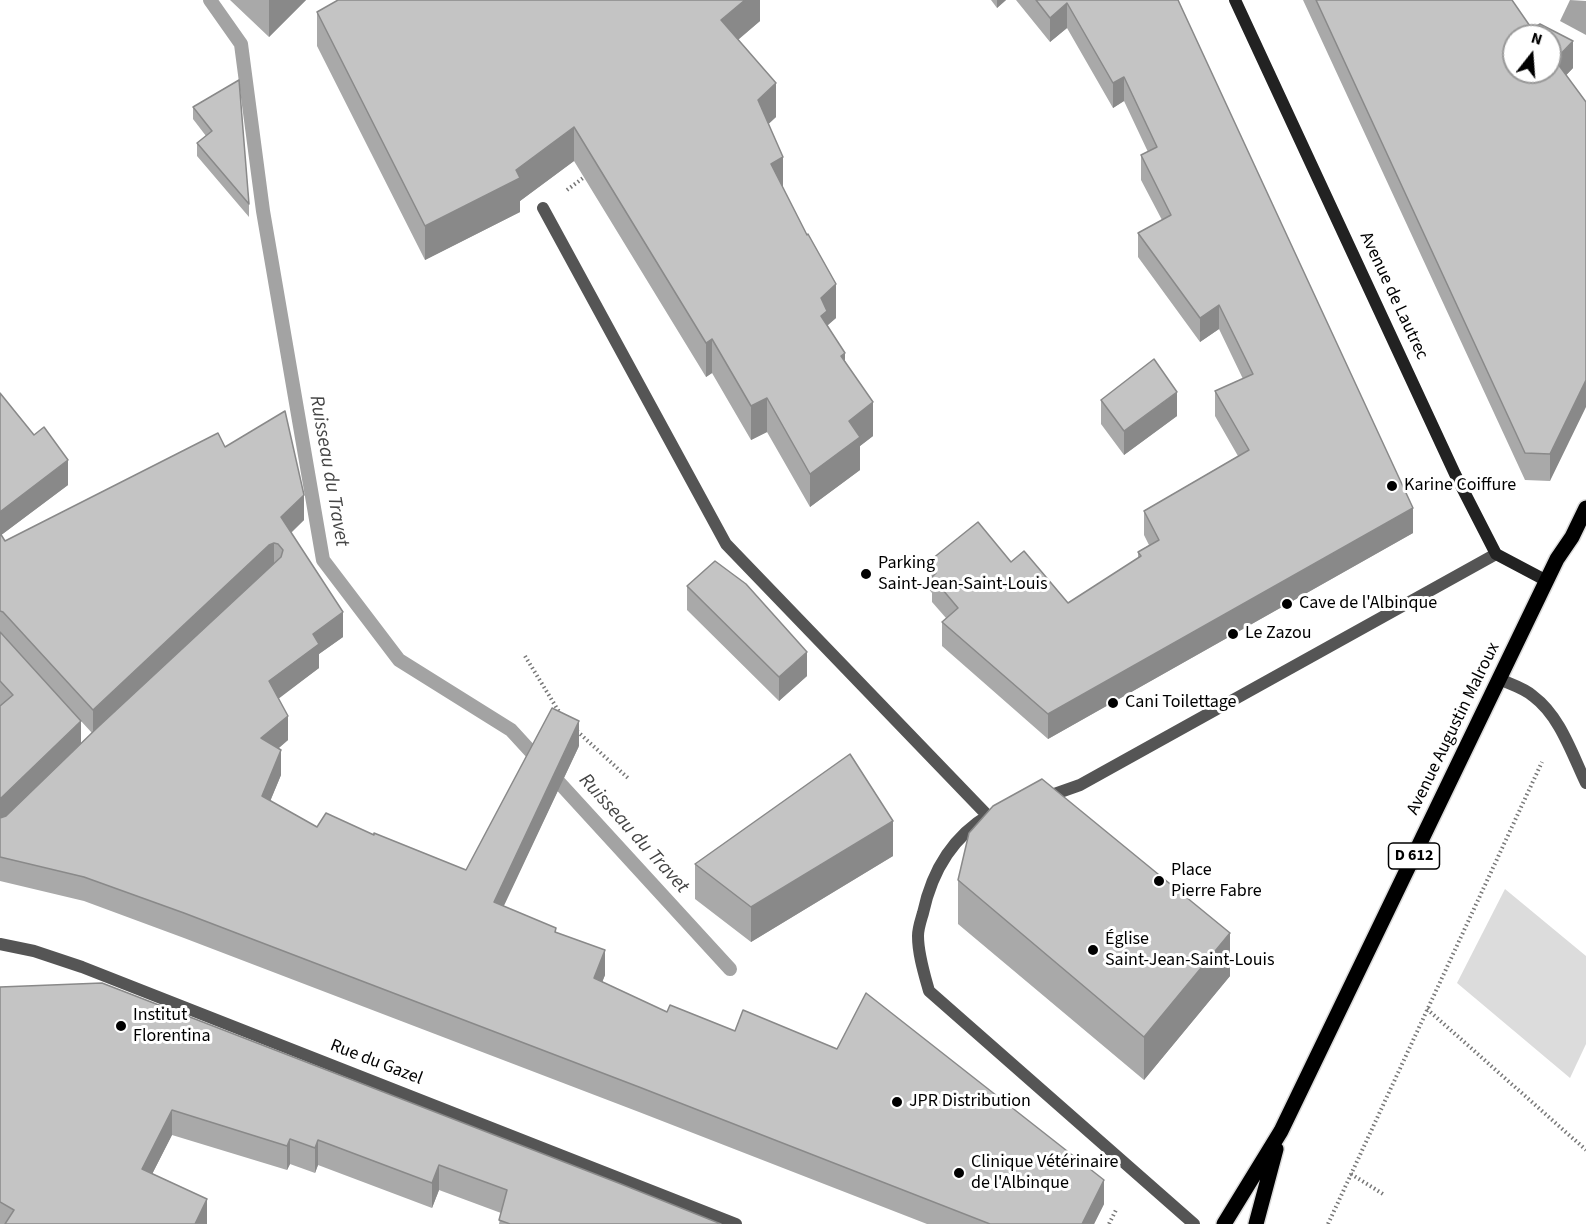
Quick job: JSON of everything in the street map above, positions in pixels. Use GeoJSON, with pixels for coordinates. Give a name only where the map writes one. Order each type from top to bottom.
{"type":"FeatureCollection","features":[{"type":"Feature","properties":{"kind":"main road","name":"Avenue de Lautrec"},"geometry":{"type":"LineString","coordinates":[[1235,0],[1455,474],[1496,554]]}},
{"type":"Feature","properties":{"kind":"main road","name":"Avenue Augustin Malroux"},"geometry":{"type":"LineString","coordinates":[[1281,1131],[1557,559],[1572,537],[1586,508]]}},
{"type":"Feature","properties":{"kind":"main road"},"geometry":{"type":"LineString","coordinates":[[1496,554],[1547,581]]}},
{"type":"Feature","properties":{"kind":"main road"},"geometry":{"type":"LineString","coordinates":[[1256,1224],[1281,1131]]}},
{"type":"Feature","properties":{"kind":"main road","name":"D 612"},"geometry":{"type":"LineString","coordinates":[[1224,1224],[1281,1131]]}},
{"type":"Feature","properties":{"kind":"street"},"geometry":{"type":"LineString","coordinates":[[543,208],[726,544],[993,814],[958,839],[936,871],[925,902],[918,934],[929,991],[1194,1224]]}},
{"type":"Feature","properties":{"kind":"street"},"geometry":{"type":"LineString","coordinates":[[1039,799],[1080,785],[1496,554]]}},
{"type":"Feature","properties":{"kind":"street"},"geometry":{"type":"LineString","coordinates":[[1499,680],[1532,694],[1544,706],[1555,720],[1586,783]]}},
{"type":"Feature","properties":{"kind":"street","name":"Rue du Gazel"},"geometry":{"type":"LineString","coordinates":[[0,944],[34,951],[82,967],[736,1224]]}},
{"type":"Feature","properties":{"kind":"path"},"geometry":{"type":"LineString","coordinates":[[543,208],[589,173]]}},
{"type":"Feature","properties":{"kind":"path"},"geometry":{"type":"LineString","coordinates":[[525,656],[564,720]]}},
{"type":"Feature","properties":{"kind":"path"},"geometry":{"type":"LineString","coordinates":[[572,727],[629,779]]}},
{"type":"Feature","properties":{"kind":"path"},"geometry":{"type":"LineString","coordinates":[[1328,1224],[1546,755]]}},
{"type":"Feature","properties":{"kind":"path"},"geometry":{"type":"LineString","coordinates":[[1427,1009],[1586,1150]]}},
{"type":"Feature","properties":{"kind":"path"},"geometry":{"type":"LineString","coordinates":[[1351,1174],[1383,1194]]}},
{"type":"Feature","properties":{"kind":"path"},"geometry":{"type":"LineString","coordinates":[[1108,1224],[1117,1209]]}},
{"type":"Feature","properties":{"kind":"shaded area"},"geometry":{"type":"Polygon","coordinates":[[[1570,0],[1586,1],[1586,35],[1560,21],[1570,0]]]}},
{"type":"Feature","properties":{"kind":"shaded area"},"geometry":{"type":"Polygon","coordinates":[[[1505,889],[1586,956],[1586,1044],[1570,1078],[1457,983],[1505,889]]]}},
{"type":"Feature","properties":{"kind":"building"},"geometry":{"type":"Polygon","coordinates":[[[338,0],[745,0],[721,20],[776,83],[758,100],[783,157],[771,164],[807,235],[836,284],[821,298],[827,311],[821,316],[845,353],[841,356],[873,402],[849,421],[860,437],[810,474],[767,398],[751,406],[712,339],[706,343],[574,127],[516,170],[520,178],[425,226],[317,12],[338,0]]]}},
{"type":"Feature","properties":{"kind":"building"},"geometry":{"type":"Polygon","coordinates":[[[1036,0],[1178,0],[1413,508],[1048,714],[942,622],[958,608],[932,577],[936,573],[927,563],[978,522],[1011,562],[1024,551],[1068,603],[1141,556],[1138,552],[1159,540],[1144,511],[1249,450],[1215,391],[1253,374],[1219,305],[1200,318],[1138,233],[1171,215],[1141,155],[1157,147],[1124,77],[1113,83],[1067,3],[1050,18],[1036,0]]]}},
{"type":"Feature","properties":{"kind":"building"},"geometry":{"type":"Polygon","coordinates":[[[1316,0],[1512,0],[1529,24],[1502,24],[1502,84],[1562,84],[1562,69],[1586,102],[1586,380],[1550,454],[1525,453],[1316,0]]]}},
{"type":"Feature","properties":{"kind":"building"},"geometry":{"type":"Polygon","coordinates":[[[1562,35],[1573,41],[1562,53],[1562,35]]]}},
{"type":"Feature","properties":{"kind":"building"},"geometry":{"type":"Polygon","coordinates":[[[239,80],[249,204],[197,143],[212,131],[193,107],[239,80]]]}},
{"type":"Feature","properties":{"kind":"building"},"geometry":{"type":"Polygon","coordinates":[[[1154,359],[1177,392],[1124,431],[1101,400],[1154,359]]]}},
{"type":"Feature","properties":{"kind":"building"},"geometry":{"type":"Polygon","coordinates":[[[0,393],[34,435],[44,427],[68,460],[0,512],[0,393]]]}},
{"type":"Feature","properties":{"kind":"building"},"geometry":{"type":"Polygon","coordinates":[[[285,411],[304,495],[281,517],[343,612],[313,634],[319,644],[269,681],[288,716],[261,738],[281,750],[262,796],[317,827],[326,813],[374,835],[374,833],[466,870],[552,708],[579,721],[494,902],[556,928],[555,932],[605,950],[594,978],[667,1012],[670,1005],[735,1031],[743,1010],[837,1049],[866,993],[1104,1180],[1082,1224],[990,1224],[184,913],[84,877],[0,857],[0,818],[6,816],[281,557],[283,550],[278,544],[269,545],[93,710],[0,611],[0,533],[5,541],[218,433],[225,447],[285,411]]]}},
{"type":"Feature","properties":{"kind":"building"},"geometry":{"type":"Polygon","coordinates":[[[715,561],[746,584],[807,652],[779,677],[687,586],[715,561]]]}},
{"type":"Feature","properties":{"kind":"building"},"geometry":{"type":"Polygon","coordinates":[[[0,632],[81,721],[0,799],[0,706],[13,695],[0,681],[0,632]]]}},
{"type":"Feature","properties":{"kind":"building"},"geometry":{"type":"Polygon","coordinates":[[[850,754],[893,821],[751,907],[695,864],[850,754]]]}},
{"type":"Feature","properties":{"kind":"building","name":"Église Saint-Jean-Saint-Louis"},"geometry":{"type":"Polygon","coordinates":[[[1042,779],[1230,933],[1144,1037],[958,880],[969,833],[993,806],[1042,779]]]}},
{"type":"Feature","properties":{"kind":"building"},"geometry":{"type":"Polygon","coordinates":[[[102,983],[721,1224],[510,1224],[499,1220],[507,1190],[439,1165],[432,1183],[318,1140],[315,1148],[290,1139],[287,1146],[172,1110],[142,1169],[207,1199],[195,1224],[5,1224],[14,1210],[0,1202],[0,987],[102,983]]]}},
{"type":"Feature","properties":{"kind":"waterway","name":"Ruisseau du Travet"},"geometry":{"type":"LineString","coordinates":[[210,0],[241,44],[263,211],[323,560],[399,660],[511,730],[730,969]]}},
{"type":"Feature","properties":{"kind":"place","name":"Karine Coiffure"},"geometry":{"type":"Point","coordinates":[1392,486]}},
{"type":"Feature","properties":{"kind":"place","name":"Parking Saint-Jean-Saint-Louis"},"geometry":{"type":"Point","coordinates":[866,574]}},
{"type":"Feature","properties":{"kind":"place","name":"Cave de l'Albinque"},"geometry":{"type":"Point","coordinates":[1287,604]}},
{"type":"Feature","properties":{"kind":"place","name":"Le Zazou"},"geometry":{"type":"Point","coordinates":[1233,634]}},
{"type":"Feature","properties":{"kind":"place","name":"Cani Toilettage"},"geometry":{"type":"Point","coordinates":[1113,703]}},
{"type":"Feature","properties":{"kind":"place","name":"Place Pierre Fabre"},"geometry":{"type":"Point","coordinates":[1159,881]}},
{"type":"Feature","properties":{"kind":"place","name":"Église Saint-Jean-Saint-Louis"},"geometry":{"type":"Point","coordinates":[1093,950]}},
{"type":"Feature","properties":{"kind":"place","name":"Institut Florentina"},"geometry":{"type":"Point","coordinates":[121,1026]}},
{"type":"Feature","properties":{"kind":"place","name":"JPR Distribution"},"geometry":{"type":"Point","coordinates":[897,1102]}},
{"type":"Feature","properties":{"kind":"place","name":"Clinique Vétérinaire de l'Albinque"},"geometry":{"type":"Point","coordinates":[959,1173]}}]}
